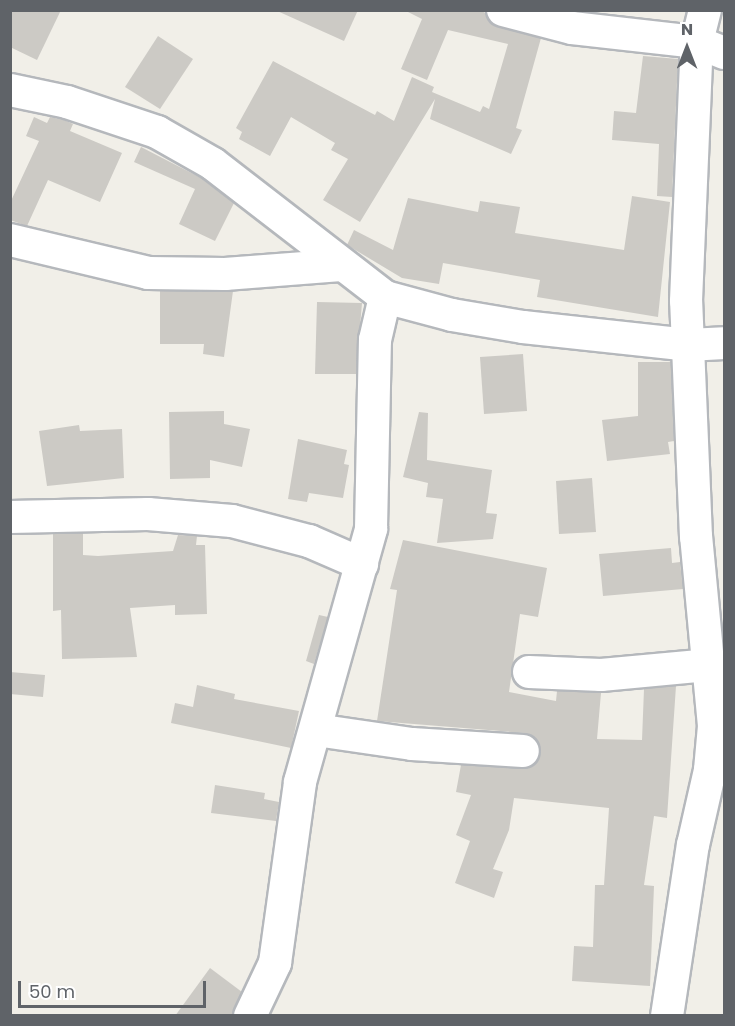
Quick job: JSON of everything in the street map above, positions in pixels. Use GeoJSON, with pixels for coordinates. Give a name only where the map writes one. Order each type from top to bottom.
{"type":"FeatureCollection","features":[{"type":"Feature","properties":{"kind":"street"},"geometry":{"type":"LineString","coordinates":[[503,10],[572,28],[711,47]]}},
{"type":"Feature","properties":{"kind":"street"},"geometry":{"type":"LineString","coordinates":[[667,1016],[693,845],[711,770],[714,726],[716,670],[696,537],[686,301],[711,47],[705,10]]}},
{"type":"Feature","properties":{"kind":"street"},"geometry":{"type":"LineString","coordinates":[[10,90],[67,102],[157,132],[213,164],[385,297],[452,315],[523,327],[688,345],[724,343]]}},
{"type":"Feature","properties":{"kind":"street"},"geometry":{"type":"LineString","coordinates":[[10,240],[148,273],[225,274],[341,265]]}},
{"type":"Feature","properties":{"kind":"street"},"geometry":{"type":"LineString","coordinates":[[250,1016],[276,963],[298,793],[371,529],[375,340],[385,297]]}},
{"type":"Feature","properties":{"kind":"street"},"geometry":{"type":"LineString","coordinates":[[10,517],[148,514],[232,520],[309,541],[362,564]]}},
{"type":"Feature","properties":{"kind":"street"},"geometry":{"type":"LineString","coordinates":[[529,672],[601,675],[716,670]]}},
{"type":"Feature","properties":{"kind":"street"},"geometry":{"type":"LineString","coordinates":[[316,730],[412,744],[523,751]]}},
{"type":"Feature","properties":{"kind":"building"},"geometry":{"type":"Polygon","coordinates":[[[10,10],[61,10],[37,60],[10,47],[10,10]]]}},
{"type":"Feature","properties":{"kind":"building"},"geometry":{"type":"Polygon","coordinates":[[[275,10],[358,10],[344,41],[275,10]]]}},
{"type":"Feature","properties":{"kind":"building"},"geometry":{"type":"Polygon","coordinates":[[[404,10],[478,10],[486,13],[498,27],[541,38],[516,128],[522,130],[511,154],[430,119],[435,99],[360,222],[323,200],[348,159],[331,150],[335,143],[291,117],[270,156],[239,139],[242,132],[236,128],[273,61],[375,115],[377,111],[394,121],[412,77],[434,87],[432,92],[480,112],[483,106],[489,109],[508,44],[448,30],[427,80],[401,69],[422,19],[404,10]]]}},
{"type":"Feature","properties":{"kind":"building"},"geometry":{"type":"Polygon","coordinates":[[[158,36],[193,59],[160,109],[125,87],[158,36]]]}},
{"type":"Feature","properties":{"kind":"building"},"geometry":{"type":"Polygon","coordinates":[[[643,56],[678,59],[672,197],[657,196],[659,144],[612,140],[614,111],[636,113],[643,56]]]}},
{"type":"Feature","properties":{"kind":"building"},"geometry":{"type":"Polygon","coordinates":[[[34,117],[47,123],[50,117],[64,120],[73,124],[70,131],[122,153],[100,202],[48,180],[27,226],[10,220],[10,203],[39,141],[26,136],[34,117]]]}},
{"type":"Feature","properties":{"kind":"building"},"geometry":{"type":"Polygon","coordinates":[[[141,147],[203,179],[234,203],[215,241],[179,224],[195,189],[134,162],[141,147]]]}},
{"type":"Feature","properties":{"kind":"building"},"geometry":{"type":"Polygon","coordinates":[[[632,196],[670,202],[658,317],[537,297],[540,280],[443,263],[439,284],[402,278],[347,245],[354,230],[393,250],[408,198],[478,212],[480,201],[520,207],[515,233],[624,250],[632,196]]]}},
{"type":"Feature","properties":{"kind":"building"},"geometry":{"type":"Polygon","coordinates":[[[160,291],[233,291],[224,357],[203,354],[204,344],[160,344],[160,291]]]}},
{"type":"Feature","properties":{"kind":"building"},"geometry":{"type":"Polygon","coordinates":[[[317,302],[362,303],[356,374],[315,374],[317,302]]]}},
{"type":"Feature","properties":{"kind":"building"},"geometry":{"type":"Polygon","coordinates":[[[523,354],[527,411],[484,414],[480,357],[523,354]]]}},
{"type":"Feature","properties":{"kind":"building"},"geometry":{"type":"Polygon","coordinates":[[[638,362],[671,362],[674,441],[668,442],[670,454],[607,461],[602,420],[638,416],[638,362]]]}},
{"type":"Feature","properties":{"kind":"building"},"geometry":{"type":"Polygon","coordinates":[[[224,411],[224,424],[250,429],[242,467],[210,460],[210,478],[170,479],[169,412],[224,411]]]}},
{"type":"Feature","properties":{"kind":"building"},"geometry":{"type":"Polygon","coordinates":[[[419,412],[428,413],[427,460],[492,470],[486,513],[497,514],[493,539],[437,543],[443,499],[426,497],[428,483],[403,477],[419,412]]]}},
{"type":"Feature","properties":{"kind":"building"},"geometry":{"type":"Polygon","coordinates":[[[79,425],[80,431],[122,429],[124,478],[47,486],[39,431],[79,425]]]}},
{"type":"Feature","properties":{"kind":"building"},"geometry":{"type":"Polygon","coordinates":[[[298,439],[347,450],[344,464],[349,465],[343,498],[309,493],[307,502],[288,499],[298,439]]]}},
{"type":"Feature","properties":{"kind":"building"},"geometry":{"type":"Polygon","coordinates":[[[592,478],[596,532],[559,534],[556,481],[592,478]]]}},
{"type":"Feature","properties":{"kind":"building"},"geometry":{"type":"Polygon","coordinates":[[[83,533],[83,555],[98,556],[173,551],[178,535],[197,536],[196,545],[205,545],[207,614],[175,615],[175,605],[130,608],[137,657],[62,659],[61,610],[53,611],[53,534],[83,533]]]}},
{"type":"Feature","properties":{"kind":"building"},"geometry":{"type":"Polygon","coordinates":[[[403,540],[547,568],[538,617],[520,614],[509,692],[556,701],[557,691],[601,693],[597,739],[642,740],[644,689],[676,686],[667,818],[654,816],[644,885],[654,886],[650,986],[572,981],[574,946],[593,947],[595,885],[604,885],[609,808],[514,798],[509,830],[493,869],[503,872],[494,898],[455,883],[470,841],[456,835],[471,795],[456,792],[461,765],[522,769],[538,761],[541,752],[533,736],[524,733],[377,721],[397,590],[390,589],[403,540]]]}},
{"type":"Feature","properties":{"kind":"building"},"geometry":{"type":"Polygon","coordinates":[[[671,548],[672,563],[680,562],[683,589],[603,596],[599,554],[671,548]]]}},
{"type":"Feature","properties":{"kind":"building"},"geometry":{"type":"Polygon","coordinates":[[[319,615],[328,617],[314,664],[306,661],[319,615]]]}},
{"type":"Feature","properties":{"kind":"building"},"geometry":{"type":"Polygon","coordinates":[[[10,672],[45,675],[43,697],[10,694],[10,672]]]}},
{"type":"Feature","properties":{"kind":"building"},"geometry":{"type":"Polygon","coordinates":[[[197,685],[235,694],[234,699],[299,711],[291,748],[171,723],[175,703],[193,707],[197,685]]]}},
{"type":"Feature","properties":{"kind":"building"},"geometry":{"type":"Polygon","coordinates":[[[215,785],[265,793],[264,799],[279,802],[276,821],[211,813],[215,785]]]}},
{"type":"Feature","properties":{"kind":"building"},"geometry":{"type":"Polygon","coordinates":[[[210,968],[242,992],[232,1016],[175,1016],[210,968]]]}}]}
